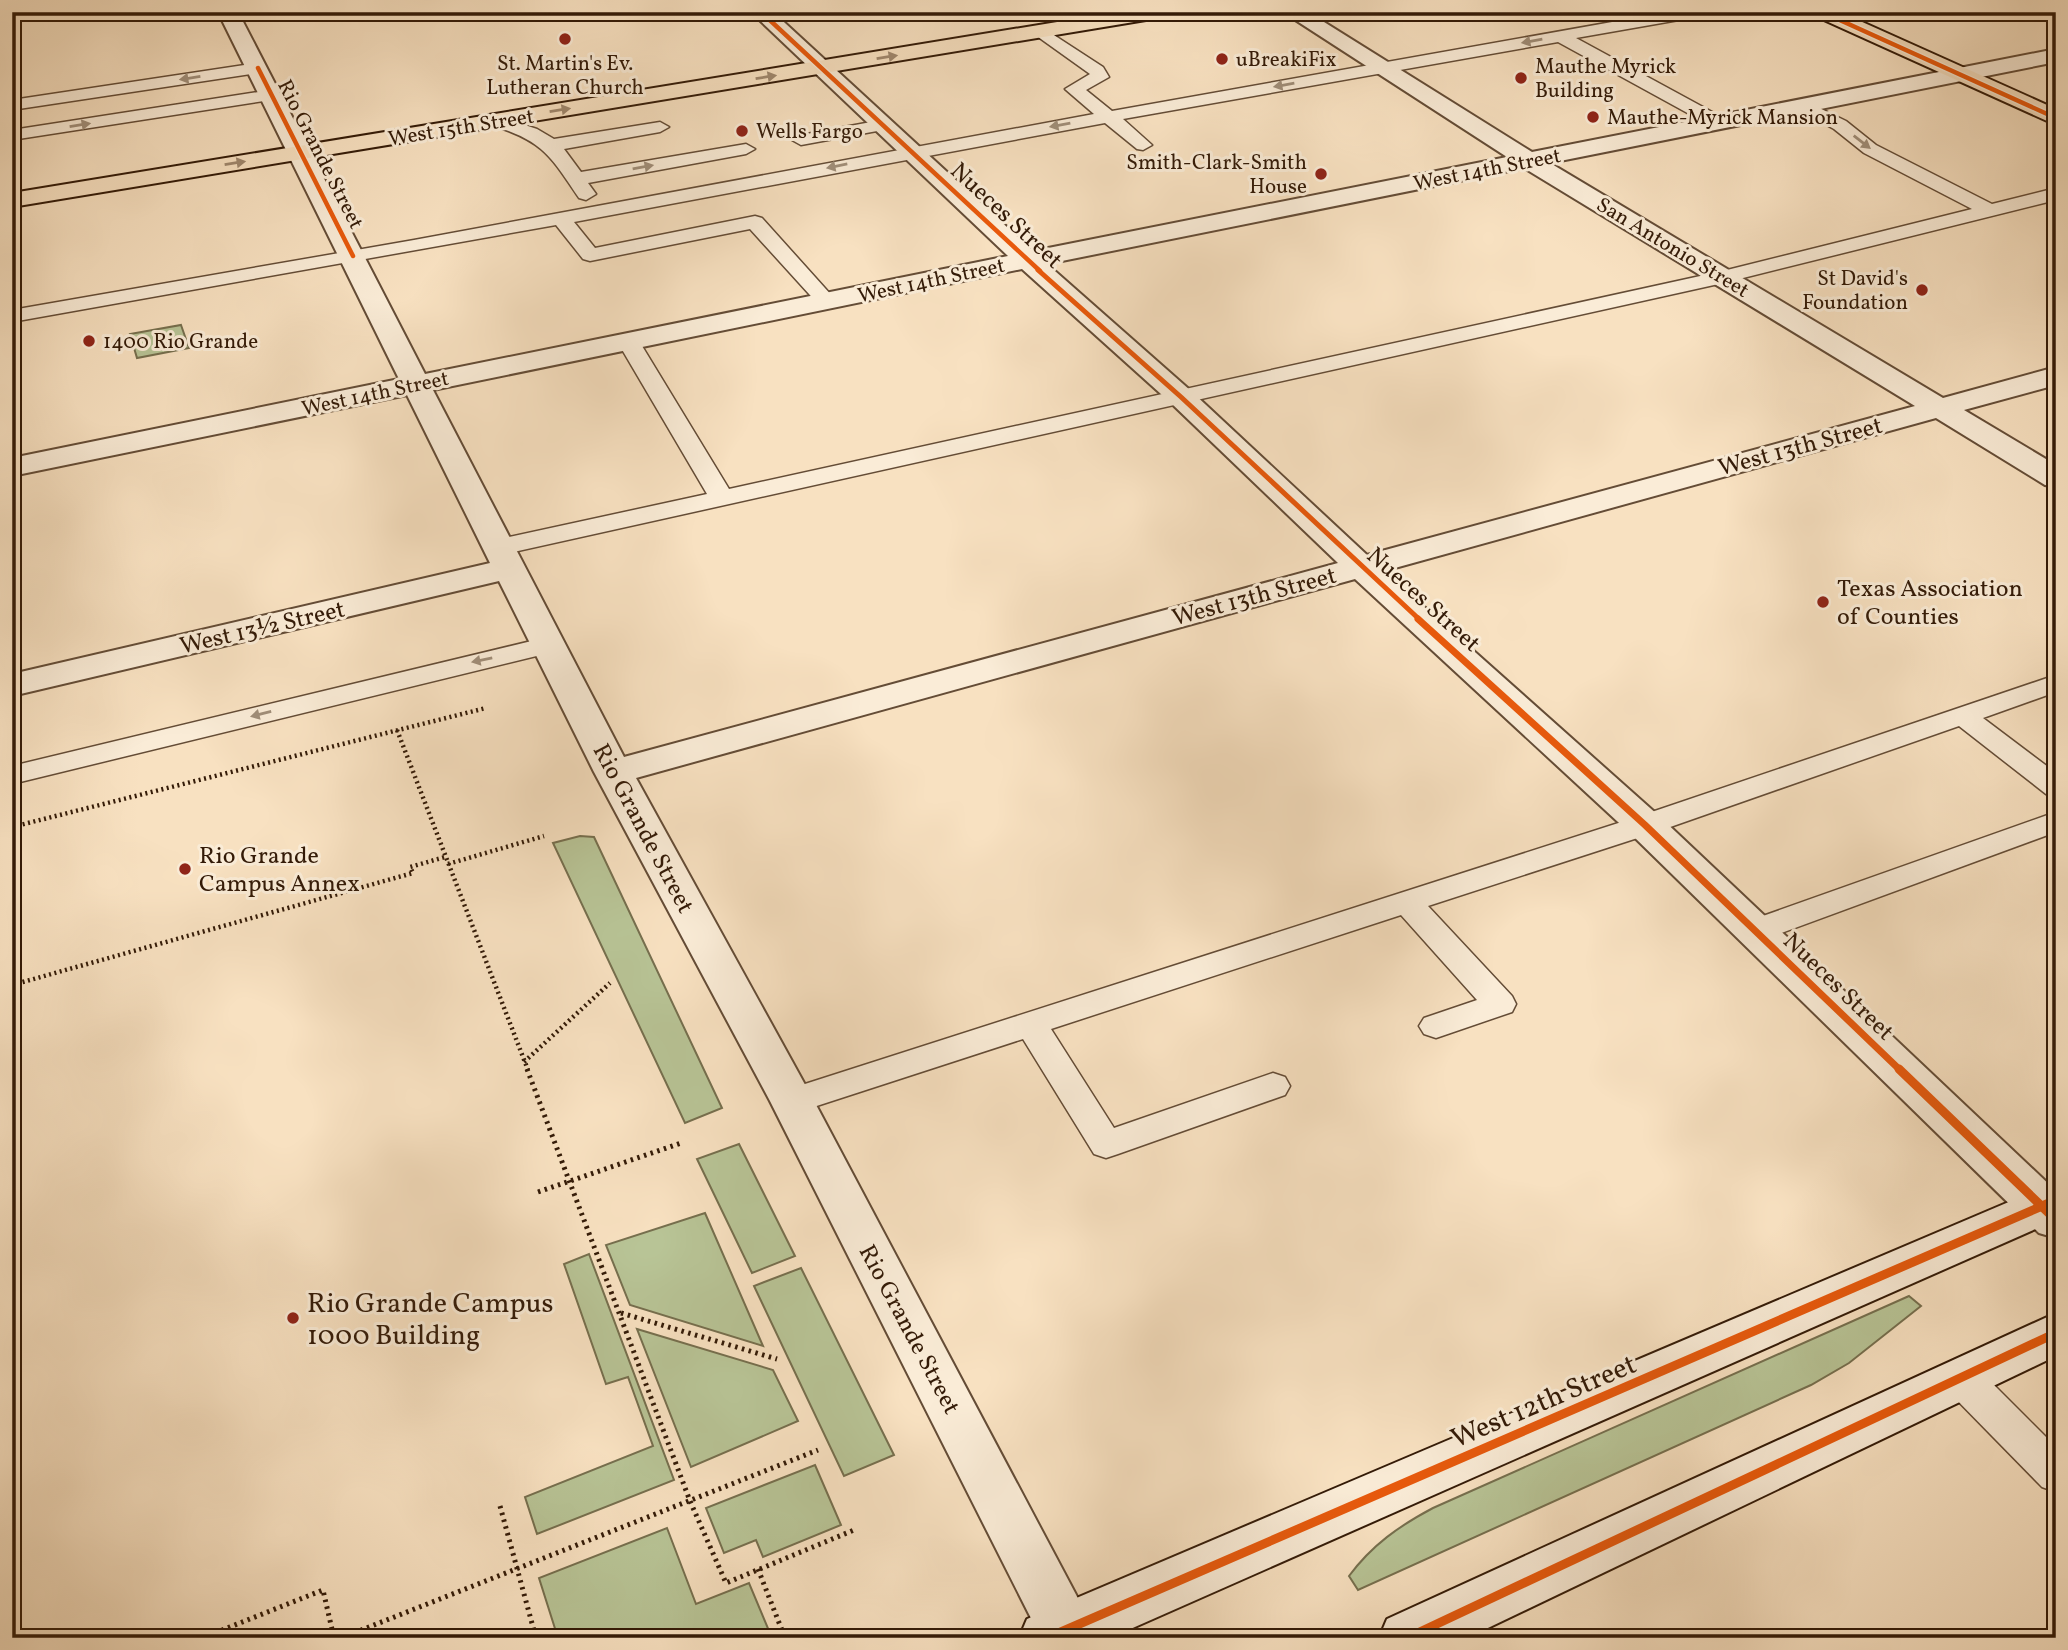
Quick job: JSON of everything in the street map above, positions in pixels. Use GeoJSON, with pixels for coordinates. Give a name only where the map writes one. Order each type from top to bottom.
{"type":"FeatureCollection","features":[{"type":"Feature","properties":{"kind":"main road","name":"West 15th Street"},"geometry":{"type":"LineString","coordinates":[[12,200],[497,121],[805,53],[1040,32],[1158,12]]}},
{"type":"Feature","properties":{"kind":"main road"},"geometry":{"type":"LineString","coordinates":[[1822,12],[2056,118]]}},
{"type":"Feature","properties":{"kind":"main road"},"geometry":{"type":"LineString","coordinates":[[276,131],[315,125]]}},
{"type":"Feature","properties":{"kind":"street","name":"Rio Grande Street"},"geometry":{"type":"LineString","coordinates":[[228,12],[271,95],[276,131],[299,153],[353,256],[613,772],[792,1101],[1062,1635]]}},
{"type":"Feature","properties":{"kind":"street","name":"Nueces Street"},"geometry":{"type":"LineString","coordinates":[[761,12],[1027,260],[1181,397],[1361,567],[1645,825],[1754,931],[2051,1209]]}},
{"type":"Feature","properties":{"kind":"street","name":"San Antonio Street"},"geometry":{"type":"LineString","coordinates":[[1293,12],[1529,161],[2056,478]]}},
{"type":"Feature","properties":{"kind":"street","name":"West 14th Street"},"geometry":{"type":"LineString","coordinates":[[12,467],[1027,260],[2056,55]]}},
{"type":"Feature","properties":{"kind":"street","name":"West 13th Street"},"geometry":{"type":"LineString","coordinates":[[613,772],[2056,376]]}},
{"type":"Feature","properties":{"kind":"street","name":"West 13½ Street"},"geometry":{"type":"LineString","coordinates":[[12,685],[506,558]]}},
{"type":"Feature","properties":{"kind":"street","name":"West 12th Street"},"geometry":{"type":"LineString","coordinates":[[1062,1635],[2051,1209]]}},
{"type":"Feature","properties":{"kind":"street"},"geometry":{"type":"LineString","coordinates":[[1407,1638],[2056,1333]]}},
{"type":"Feature","properties":{"kind":"lane"},"geometry":{"type":"LineString","coordinates":[[12,316],[353,256],[1108,116],[1696,12]]}},
{"type":"Feature","properties":{"kind":"lane"},"geometry":{"type":"LineString","coordinates":[[1040,32],[1097,71],[1100,77],[1074,89],[1143,145]]}},
{"type":"Feature","properties":{"kind":"lane"},"geometry":{"type":"LineString","coordinates":[[1560,36],[1719,123]]}},
{"type":"Feature","properties":{"kind":"lane"},"geometry":{"type":"LineString","coordinates":[[12,105],[258,68]]}},
{"type":"Feature","properties":{"kind":"lane"},"geometry":{"type":"LineString","coordinates":[[12,135],[271,95]]}},
{"type":"Feature","properties":{"kind":"lane"},"geometry":{"type":"LineString","coordinates":[[1805,106],[1840,125],[1870,149],[1990,211]]}},
{"type":"Feature","properties":{"kind":"lane"},"geometry":{"type":"LineString","coordinates":[[497,121],[537,133],[553,145],[598,211]]}},
{"type":"Feature","properties":{"kind":"lane"},"geometry":{"type":"LineString","coordinates":[[801,140],[882,125]]}},
{"type":"Feature","properties":{"kind":"lane"},"geometry":{"type":"LineString","coordinates":[[553,145],[660,127]]}},
{"type":"Feature","properties":{"kind":"lane"},"geometry":{"type":"LineString","coordinates":[[576,178],[746,149]]}},
{"type":"Feature","properties":{"kind":"lane"},"geometry":{"type":"LineString","coordinates":[[506,558],[722,498],[1723,277],[2056,194]]}},
{"type":"Feature","properties":{"kind":"lane"},"geometry":{"type":"LineString","coordinates":[[561,218],[590,255],[755,222],[826,301]]}},
{"type":"Feature","properties":{"kind":"lane"},"geometry":{"type":"LineString","coordinates":[[628,341],[722,498]]}},
{"type":"Feature","properties":{"kind":"lane"},"geometry":{"type":"LineString","coordinates":[[12,775],[548,645]]}},
{"type":"Feature","properties":{"kind":"lane"},"geometry":{"type":"LineString","coordinates":[[792,1101],[1645,825],[2056,682]]}},
{"type":"Feature","properties":{"kind":"lane"},"geometry":{"type":"LineString","coordinates":[[1962,715],[2056,788]]}},
{"type":"Feature","properties":{"kind":"lane"},"geometry":{"type":"LineString","coordinates":[[1754,931],[2056,821]]}},
{"type":"Feature","properties":{"kind":"lane"},"geometry":{"type":"LineString","coordinates":[[1407,902],[1500,1004],[1436,1026]]}},
{"type":"Feature","properties":{"kind":"lane"},"geometry":{"type":"LineString","coordinates":[[1031,1024],[1106,1145],[1273,1086]]}},
{"type":"Feature","properties":{"kind":"lane"},"geometry":{"type":"LineString","coordinates":[[1961,1378],[2056,1475]]}},
{"type":"Feature","properties":{"kind":"path"},"geometry":{"type":"LineString","coordinates":[[12,827],[486,708]]}},
{"type":"Feature","properties":{"kind":"path"},"geometry":{"type":"LineString","coordinates":[[397,730],[621,1313],[690,1501],[726,1584],[854,1531]]}},
{"type":"Feature","properties":{"kind":"path"},"geometry":{"type":"LineString","coordinates":[[448,864],[544,836]]}},
{"type":"Feature","properties":{"kind":"path"},"geometry":{"type":"LineString","coordinates":[[12,985],[413,873],[410,867],[445,857]]}},
{"type":"Feature","properties":{"kind":"path"},"geometry":{"type":"LineString","coordinates":[[524,1062],[610,983]]}},
{"type":"Feature","properties":{"kind":"path"},"geometry":{"type":"LineString","coordinates":[[538,1192],[681,1143]]}},
{"type":"Feature","properties":{"kind":"path"},"geometry":{"type":"LineString","coordinates":[[621,1313],[777,1359]]}},
{"type":"Feature","properties":{"kind":"path"},"geometry":{"type":"LineString","coordinates":[[341,1638],[818,1450]]}},
{"type":"Feature","properties":{"kind":"path"},"geometry":{"type":"LineString","coordinates":[[500,1506],[536,1638]]}},
{"type":"Feature","properties":{"kind":"path"},"geometry":{"type":"LineString","coordinates":[[758,1569],[785,1638]]}},
{"type":"Feature","properties":{"kind":"path"},"geometry":{"type":"LineString","coordinates":[[202,1638],[323,1590],[334,1638]]}},
{"type":"Feature","properties":{"kind":"green space"},"geometry":{"type":"Polygon","coordinates":[[[181,325],[189,348],[137,358],[130,334],[181,325]]]}},
{"type":"Feature","properties":{"kind":"green space"},"geometry":{"type":"Polygon","coordinates":[[[580,836],[594,837],[722,1108],[685,1123],[553,843],[580,836]]]}},
{"type":"Feature","properties":{"kind":"green space"},"geometry":{"type":"Polygon","coordinates":[[[739,1144],[795,1256],[752,1273],[697,1159],[739,1144]]]}},
{"type":"Feature","properties":{"kind":"green space"},"geometry":{"type":"Polygon","coordinates":[[[705,1213],[763,1346],[630,1305],[606,1245],[705,1213]]]}},
{"type":"Feature","properties":{"kind":"green space"},"geometry":{"type":"Polygon","coordinates":[[[589,1254],[674,1480],[537,1534],[525,1497],[653,1446],[628,1377],[606,1384],[564,1264],[589,1254]]]}},
{"type":"Feature","properties":{"kind":"green space"},"geometry":{"type":"Polygon","coordinates":[[[801,1268],[894,1455],[844,1476],[754,1286],[801,1268]]]}},
{"type":"Feature","properties":{"kind":"green space"},"geometry":{"type":"Polygon","coordinates":[[[1909,1296],[1921,1306],[1849,1363],[1811,1385],[1358,1590],[1349,1576],[1387,1537],[1433,1508],[1909,1296]]]}},
{"type":"Feature","properties":{"kind":"green space"},"geometry":{"type":"Polygon","coordinates":[[[637,1329],[773,1370],[798,1421],[691,1467],[637,1329]]]}},
{"type":"Feature","properties":{"kind":"green space"},"geometry":{"type":"Polygon","coordinates":[[[815,1465],[841,1525],[763,1557],[756,1540],[724,1553],[706,1508],[815,1465]]]}},
{"type":"Feature","properties":{"kind":"green space"},"geometry":{"type":"Polygon","coordinates":[[[667,1528],[696,1604],[749,1583],[772,1638],[558,1638],[539,1578],[667,1528]]]}},
{"type":"Feature","properties":{"kind":"cycle path"},"geometry":{"type":"LineString","coordinates":[[761,12],[1027,260],[1181,397],[1361,567],[1645,825],[2056,1220]]}},
{"type":"Feature","properties":{"kind":"cycle path"},"geometry":{"type":"LineString","coordinates":[[1822,12],[2056,118]]}},
{"type":"Feature","properties":{"kind":"cycle path"},"geometry":{"type":"LineString","coordinates":[[258,68],[353,256]]}},
{"type":"Feature","properties":{"kind":"cycle path"},"geometry":{"type":"LineString","coordinates":[[1047,1638],[2056,1200]]}},
{"type":"Feature","properties":{"kind":"cycle path"},"geometry":{"type":"LineString","coordinates":[[1407,1638],[2056,1333]]}},
{"type":"Feature","properties":{"kind":"place","name":"St. Martin's Ev. Lutheran Church"},"geometry":{"type":"Point","coordinates":[565,39]}},
{"type":"Feature","properties":{"kind":"place","name":"uBreakiFix"},"geometry":{"type":"Point","coordinates":[1222,59]}},
{"type":"Feature","properties":{"kind":"place","name":"Mauthe Myrick Building"},"geometry":{"type":"Point","coordinates":[1521,78]}},
{"type":"Feature","properties":{"kind":"place","name":"Mauthe-Myrick Mansion"},"geometry":{"type":"Point","coordinates":[1593,117]}},
{"type":"Feature","properties":{"kind":"place","name":"Wells Fargo"},"geometry":{"type":"Point","coordinates":[742,131]}},
{"type":"Feature","properties":{"kind":"place","name":"Smith-Clark-Smith House"},"geometry":{"type":"Point","coordinates":[1321,174]}},
{"type":"Feature","properties":{"kind":"place","name":"St David's Foundation"},"geometry":{"type":"Point","coordinates":[1922,290]}},
{"type":"Feature","properties":{"kind":"place","name":"1400 Rio Grande"},"geometry":{"type":"Point","coordinates":[89,341]}},
{"type":"Feature","properties":{"kind":"place","name":"Texas Association of Counties"},"geometry":{"type":"Point","coordinates":[1823,602]}},
{"type":"Feature","properties":{"kind":"place","name":"Rio Grande Campus Annex"},"geometry":{"type":"Point","coordinates":[185,869]}},
{"type":"Feature","properties":{"kind":"place","name":"Rio Grande Campus 1000 Building"},"geometry":{"type":"Point","coordinates":[293,1318]}}]}
